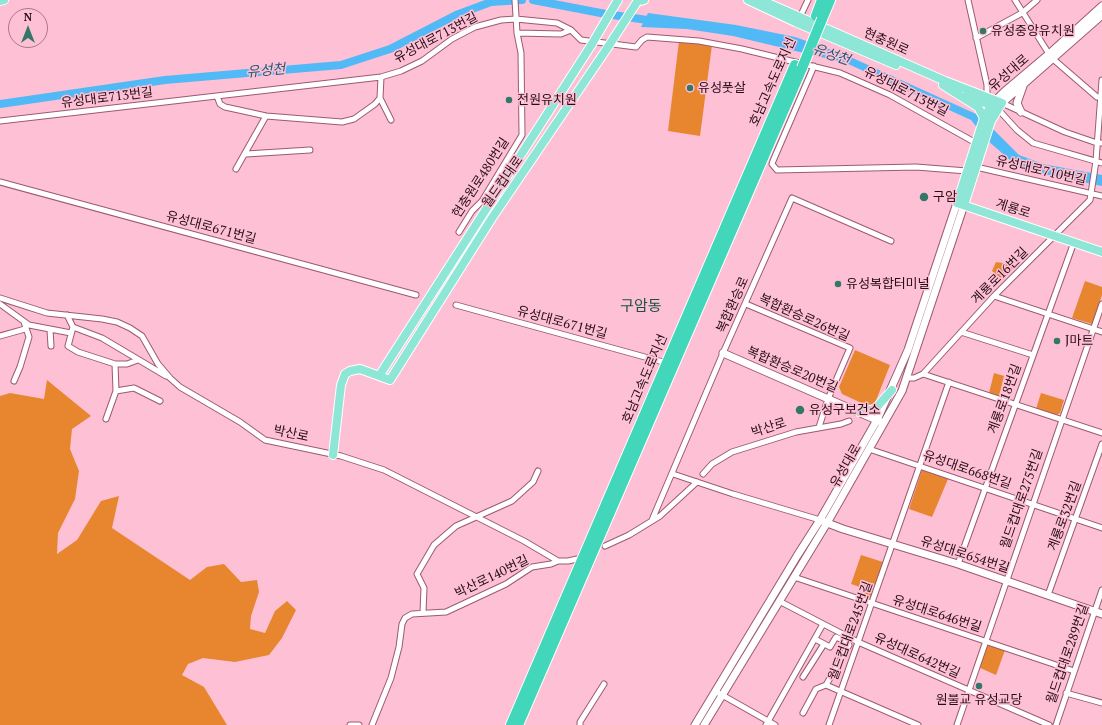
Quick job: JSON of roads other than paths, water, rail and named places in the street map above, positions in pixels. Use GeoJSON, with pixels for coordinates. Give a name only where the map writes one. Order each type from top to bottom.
{"type":"FeatureCollection","features":[{"type":"Feature","properties":{"kind":"highway","name":"호남고속도로지선"},"geometry":{"type":"LineString","coordinates":[[819,18],[822,0]]}},
{"type":"Feature","properties":{"kind":"highway","name":"호남고속도로지선"},"geometry":{"type":"LineString","coordinates":[[510,725],[819,18],[830,0]]}},
{"type":"Feature","properties":{"kind":"highway","name":"호남고속도로지선"},"geometry":{"type":"LineString","coordinates":[[518,725],[798,66]]}},
{"type":"Feature","properties":{"kind":"main road"},"geometry":{"type":"LineString","coordinates":[[0,1],[4,0]]}},
{"type":"Feature","properties":{"kind":"main road","name":"월드컵대로"},"geometry":{"type":"LineString","coordinates":[[618,0],[592,44],[379,376],[390,380],[492,218],[640,1]]}},
{"type":"Feature","properties":{"kind":"main road","name":"현충원로"},"geometry":{"type":"LineString","coordinates":[[748,0],[794,22],[944,85]]}},
{"type":"Feature","properties":{"kind":"main road","name":"현충원로"},"geometry":{"type":"LineString","coordinates":[[761,0],[987,97],[997,104]]}},
{"type":"Feature","properties":{"kind":"main road"},"geometry":{"type":"LineString","coordinates":[[944,85],[997,104]]}},
{"type":"Feature","properties":{"kind":"main road"},"geometry":{"type":"LineString","coordinates":[[944,85],[978,106],[988,120]]}},
{"type":"Feature","properties":{"kind":"main road","name":"유성대로"},"geometry":{"type":"LineString","coordinates":[[960,204],[967,171],[988,120],[997,104]]}},
{"type":"Feature","properties":{"kind":"main road"},"geometry":{"type":"LineString","coordinates":[[960,204],[976,167],[979,143]]}},
{"type":"Feature","properties":{"kind":"main road","name":"계룡로"},"geometry":{"type":"LineString","coordinates":[[960,204],[1102,252]]}},
{"type":"Feature","properties":{"kind":"main road"},"geometry":{"type":"LineString","coordinates":[[333,455],[342,380],[345,374],[355,369],[365,370],[379,376]]}},
{"type":"Feature","properties":{"kind":"main road"},"geometry":{"type":"LineString","coordinates":[[859,412],[874,409],[892,390]]}},
{"type":"Feature","properties":{"kind":"street","name":"현충원로480번길"},"geometry":{"type":"LineString","coordinates":[[459,232],[472,211],[482,201],[522,134],[521,53],[517,33],[515,0]]}},
{"type":"Feature","properties":{"kind":"street"},"geometry":{"type":"LineString","coordinates":[[800,17],[808,0]]}},
{"type":"Feature","properties":{"kind":"street"},"geometry":{"type":"LineString","coordinates":[[968,0],[987,85],[987,97]]}},
{"type":"Feature","properties":{"kind":"street"},"geometry":{"type":"LineString","coordinates":[[1015,0],[1051,57],[1096,97],[1101,97]]}},
{"type":"Feature","properties":{"kind":"street"},"geometry":{"type":"LineString","coordinates":[[976,38],[1022,13],[1037,0]]}},
{"type":"Feature","properties":{"kind":"street","name":"유성대로"},"geometry":{"type":"LineString","coordinates":[[997,104],[1024,85],[1102,6]]}},
{"type":"Feature","properties":{"kind":"street","name":"유성대로713번길"},"geometry":{"type":"LineString","coordinates":[[0,121],[381,77],[422,60],[452,39],[474,27],[516,18],[557,23],[571,30],[581,40],[636,47],[647,37],[699,41],[742,48],[840,73],[890,95],[979,143]]}},
{"type":"Feature","properties":{"kind":"street","name":"유성대로"},"geometry":{"type":"LineString","coordinates":[[997,104],[1051,57],[1100,20]]}},
{"type":"Feature","properties":{"kind":"street"},"geometry":{"type":"LineString","coordinates":[[517,33],[561,34],[571,30]]}},
{"type":"Feature","properties":{"kind":"street"},"geometry":{"type":"LineString","coordinates":[[814,66],[773,161],[772,164],[777,170],[916,167],[967,171]]}},
{"type":"Feature","properties":{"kind":"street"},"geometry":{"type":"LineString","coordinates":[[381,77],[380,98],[391,120]]}},
{"type":"Feature","properties":{"kind":"street"},"geometry":{"type":"LineString","coordinates":[[1054,236],[1090,200],[1092,195],[1099,143],[1102,80]]}},
{"type":"Feature","properties":{"kind":"street"},"geometry":{"type":"LineString","coordinates":[[1021,112],[1017,102],[1024,85]]}},
{"type":"Feature","properties":{"kind":"street"},"geometry":{"type":"LineString","coordinates":[[217,96],[220,104],[225,107],[266,116],[342,122],[354,119],[365,113],[380,98]]}},
{"type":"Feature","properties":{"kind":"street"},"geometry":{"type":"LineString","coordinates":[[997,104],[1021,112],[1065,132],[1099,143]]}},
{"type":"Feature","properties":{"kind":"street"},"geometry":{"type":"LineString","coordinates":[[997,104],[1017,130],[1032,143],[1102,163]]}},
{"type":"Feature","properties":{"kind":"street"},"geometry":{"type":"LineString","coordinates":[[236,169],[246,154],[266,116]]}},
{"type":"Feature","properties":{"kind":"street"},"geometry":{"type":"LineString","coordinates":[[246,154],[310,150]]}},
{"type":"Feature","properties":{"kind":"street","name":"유성대로710번길"},"geometry":{"type":"LineString","coordinates":[[976,167],[1092,195],[1102,196]]}},
{"type":"Feature","properties":{"kind":"street","name":"유성대로671번길"},"geometry":{"type":"LineString","coordinates":[[0,182],[416,294]]}},
{"type":"Feature","properties":{"kind":"street","name":"복합환승로"},"geometry":{"type":"LineString","coordinates":[[652,520],[673,474],[723,353],[792,198],[891,241]]}},
{"type":"Feature","properties":{"kind":"street","name":"유성대로"},"geometry":{"type":"LineString","coordinates":[[695,725],[715,691],[870,449],[878,421],[908,378],[960,204]]}},
{"type":"Feature","properties":{"kind":"street","name":"유성대로"},"geometry":{"type":"LineString","coordinates":[[704,725],[794,577],[878,421],[908,350],[960,204]]}},
{"type":"Feature","properties":{"kind":"street","name":"계룡로16번길"},"geometry":{"type":"LineString","coordinates":[[923,374],[994,296],[1054,236]]}},
{"type":"Feature","properties":{"kind":"street","name":"계룡로18번길"},"geometry":{"type":"LineString","coordinates":[[958,564],[984,488],[1074,242]]}},
{"type":"Feature","properties":{"kind":"street"},"geometry":{"type":"LineString","coordinates":[[994,296],[1102,332]]}},
{"type":"Feature","properties":{"kind":"street","name":"박산로"},"geometry":{"type":"LineString","coordinates":[[0,298],[47,313],[102,319],[117,322],[130,328],[142,336],[170,378],[193,396],[240,422],[265,440],[364,462],[384,470],[476,516],[558,561]]}},
{"type":"Feature","properties":{"kind":"street"},"geometry":{"type":"LineString","coordinates":[[0,304],[29,325],[71,333]]}},
{"type":"Feature","properties":{"kind":"street","name":"복합환승로26번길"},"geometry":{"type":"LineString","coordinates":[[746,304],[850,348],[828,399]]}},
{"type":"Feature","properties":{"kind":"street","name":"월드컵대로275번길"},"geometry":{"type":"LineString","coordinates":[[957,725],[984,641],[1102,304]]}},
{"type":"Feature","properties":{"kind":"street","name":"유성대로671번길"},"geometry":{"type":"LineString","coordinates":[[456,305],[663,362]]}},
{"type":"Feature","properties":{"kind":"street"},"geometry":{"type":"LineString","coordinates":[[67,315],[73,327],[102,338],[170,378]]}},
{"type":"Feature","properties":{"kind":"street"},"geometry":{"type":"LineString","coordinates":[[14,381],[29,337],[25,329],[24,322]]}},
{"type":"Feature","properties":{"kind":"street"},"geometry":{"type":"LineString","coordinates":[[73,327],[68,346],[78,352],[115,364],[127,364],[138,360]]}},
{"type":"Feature","properties":{"kind":"street"},"geometry":{"type":"LineString","coordinates":[[0,336],[25,329]]}},
{"type":"Feature","properties":{"kind":"street"},"geometry":{"type":"LineString","coordinates":[[50,330],[51,346]]}},
{"type":"Feature","properties":{"kind":"street"},"geometry":{"type":"LineString","coordinates":[[961,332],[1033,355]]}},
{"type":"Feature","properties":{"kind":"street","name":"복합환승로20번길"},"geometry":{"type":"LineString","coordinates":[[723,353],[878,421]]}},
{"type":"Feature","properties":{"kind":"street"},"geometry":{"type":"LineString","coordinates":[[106,419],[116,391],[115,364]]}},
{"type":"Feature","properties":{"kind":"street"},"geometry":{"type":"LineString","coordinates":[[908,378],[914,378],[923,374],[1102,433]]}},
{"type":"Feature","properties":{"kind":"street"},"geometry":{"type":"LineString","coordinates":[[893,545],[949,382]]}},
{"type":"Feature","properties":{"kind":"street"},"geometry":{"type":"LineString","coordinates":[[116,391],[134,388],[160,401]]}},
{"type":"Feature","properties":{"kind":"street"},"geometry":{"type":"LineString","coordinates":[[819,427],[828,399]]}},
{"type":"Feature","properties":{"kind":"street","name":"박산로"},"geometry":{"type":"LineString","coordinates":[[704,474],[717,460],[732,452],[796,432],[841,424],[849,421]]}},
{"type":"Feature","properties":{"kind":"street","name":"계룡로32번길"},"geometry":{"type":"LineString","coordinates":[[1048,595],[1102,444]]}},
{"type":"Feature","properties":{"kind":"street","name":"유성대로668번길"},"geometry":{"type":"LineString","coordinates":[[870,449],[1102,528]]}},
{"type":"Feature","properties":{"kind":"street"},"geometry":{"type":"LineString","coordinates":[[423,612],[424,588],[417,574],[434,545],[456,526],[512,501],[533,482],[538,472]]}},
{"type":"Feature","properties":{"kind":"street"},"geometry":{"type":"LineString","coordinates":[[673,474],[824,522]]}},
{"type":"Feature","properties":{"kind":"street"},"geometry":{"type":"LineString","coordinates":[[605,546],[629,535],[660,516],[697,482]]}},
{"type":"Feature","properties":{"kind":"street","name":"유성대로654번길"},"geometry":{"type":"LineString","coordinates":[[824,522],[893,545],[958,564],[1102,614]]}},
{"type":"Feature","properties":{"kind":"street","name":"월드컵대로245번길"},"geometry":{"type":"LineString","coordinates":[[829,725],[893,545]]}},
{"type":"Feature","properties":{"kind":"street"},"geometry":{"type":"LineString","coordinates":[[558,561],[577,559]]}},
{"type":"Feature","properties":{"kind":"street","name":"박산로140번길"},"geometry":{"type":"LineString","coordinates":[[372,725],[391,678],[399,647],[402,624],[405,618],[412,614],[423,612],[446,612],[506,584],[532,567],[551,564],[558,561]]}},
{"type":"Feature","properties":{"kind":"street","name":"유성대로646번길"},"geometry":{"type":"LineString","coordinates":[[794,577],[1074,671]]}},
{"type":"Feature","properties":{"kind":"street","name":"월드컵대로289번길"},"geometry":{"type":"LineString","coordinates":[[1056,725],[1102,590]]}},
{"type":"Feature","properties":{"kind":"street","name":"유성대로642번길"},"geometry":{"type":"LineString","coordinates":[[780,601],[858,642],[1049,725]]}},
{"type":"Feature","properties":{"kind":"street"},"geometry":{"type":"LineString","coordinates":[[767,723],[823,624]]}},
{"type":"Feature","properties":{"kind":"street"},"geometry":{"type":"LineString","coordinates":[[803,713],[816,689],[826,685],[849,645],[847,642],[836,637],[830,647],[815,639]]}},
{"type":"Feature","properties":{"kind":"street"},"geometry":{"type":"LineString","coordinates":[[803,676],[824,644]]}},
{"type":"Feature","properties":{"kind":"street"},"geometry":{"type":"LineString","coordinates":[[580,725],[580,722],[604,684]]}},
{"type":"Feature","properties":{"kind":"street"},"geometry":{"type":"LineString","coordinates":[[826,685],[918,725]]}},
{"type":"Feature","properties":{"kind":"street"},"geometry":{"type":"LineString","coordinates":[[715,691],[767,723],[775,725]]}},
{"type":"Feature","properties":{"kind":"street"},"geometry":{"type":"LineString","coordinates":[[1066,692],[1102,703]]}},
{"type":"Feature","properties":{"kind":"street"},"geometry":{"type":"LineString","coordinates":[[350,725],[359,725]]}},
{"type":"Feature","properties":{"kind":"water"},"geometry":{"type":"Polygon","coordinates":[[[648,13],[736,25],[795,37],[846,55],[976,114],[1019,155],[1043,164],[1102,175],[1102,186],[1034,172],[1017,166],[987,140],[971,120],[846,63],[733,36],[687,29],[641,27],[648,13]]]}},
{"type":"Feature","properties":{"kind":"waterway","name":"유성천"},"geometry":{"type":"LineString","coordinates":[[0,104],[165,80],[341,65],[390,49],[456,15],[491,2],[522,0]]}},
{"type":"Feature","properties":{"kind":"waterway","name":"유성천"},"geometry":{"type":"LineString","coordinates":[[533,0],[606,14],[654,21]]}},
{"type":"Feature","properties":{"kind":"place","name":"유성중앙유치원"},"geometry":{"type":"Point","coordinates":[983,31]}},
{"type":"Feature","properties":{"kind":"place","name":"유성풋살"},"geometry":{"type":"Point","coordinates":[690,88]}},
{"type":"Feature","properties":{"kind":"place","name":"전원유치원"},"geometry":{"type":"Point","coordinates":[509,100]}},
{"type":"Feature","properties":{"kind":"place","name":"구암"},"geometry":{"type":"Point","coordinates":[924,197]}},
{"type":"Feature","properties":{"kind":"place","name":"유성복합터미널"},"geometry":{"type":"Point","coordinates":[838,284]}},
{"type":"Feature","properties":{"kind":"place","name":"J마트"},"geometry":{"type":"Point","coordinates":[1057,341]}},
{"type":"Feature","properties":{"kind":"place","name":"유성구보건소"},"geometry":{"type":"Point","coordinates":[800,410]}},
{"type":"Feature","properties":{"kind":"place","name":"원불교 유성교당"},"geometry":{"type":"Point","coordinates":[979,686]}},
{"type":"Feature","properties":{"kind":"district","name":"구암동"},"geometry":{"type":"Point","coordinates":[641,307]}}]}
